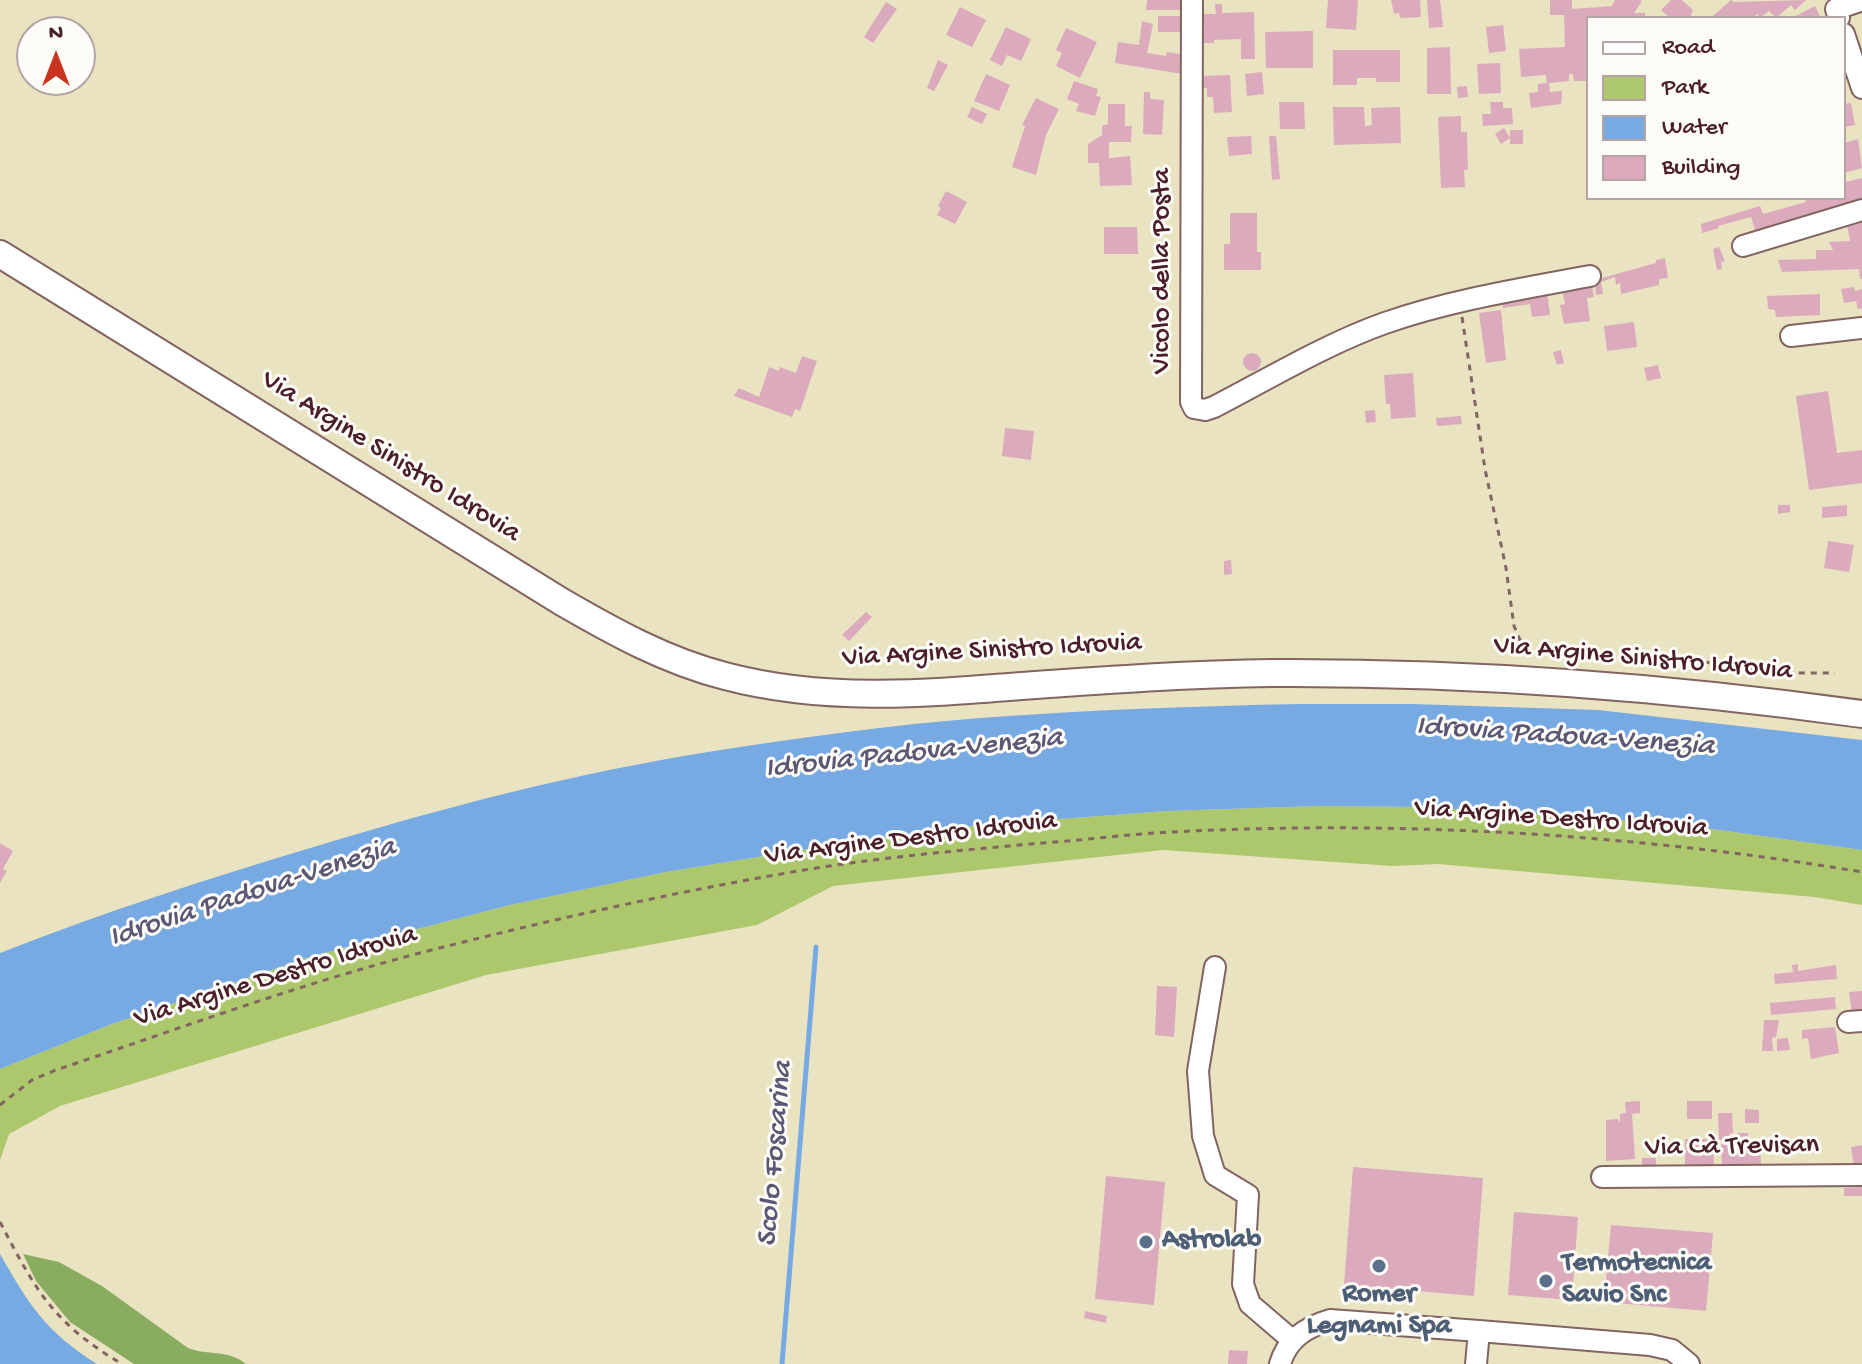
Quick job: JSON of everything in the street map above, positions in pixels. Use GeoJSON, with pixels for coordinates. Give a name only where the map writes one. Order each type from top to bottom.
{"type":"FeatureCollection","features":[{"type":"Feature","properties":{"kind":"main road","name":"Via Argine Sinistro Idrovia"},"geometry":{"type":"LineString","coordinates":[[0,254],[612,631],[652,650],[724,676],[796,689],[892,695],[1180,675],[1399,675],[1620,686],[1862,714]]}},
{"type":"Feature","properties":{"kind":"street","name":"Vicolo della Posta"},"geometry":{"type":"LineString","coordinates":[[1192,0],[1191,402],[1194,408],[1205,410],[1214,407],[1355,335],[1459,301],[1590,276]]}},
{"type":"Feature","properties":{"kind":"street"},"geometry":{"type":"LineString","coordinates":[[1835,9],[1860,0],[1862,7]]}},
{"type":"Feature","properties":{"kind":"street"},"geometry":{"type":"LineString","coordinates":[[1846,40],[1862,88]]}},
{"type":"Feature","properties":{"kind":"street"},"geometry":{"type":"LineString","coordinates":[[1743,246],[1862,210]]}},
{"type":"Feature","properties":{"kind":"street"},"geometry":{"type":"LineString","coordinates":[[1791,336],[1862,328]]}},
{"type":"Feature","properties":{"kind":"street"},"geometry":{"type":"LineString","coordinates":[[1215,967],[1198,1071],[1203,1136],[1215,1175],[1248,1195],[1243,1284],[1250,1304],[1292,1340]]}},
{"type":"Feature","properties":{"kind":"street","name":"Via Cà Trevisan"},"geometry":{"type":"LineString","coordinates":[[1602,1177],[1862,1175]]}},
{"type":"Feature","properties":{"kind":"street"},"geometry":{"type":"LineString","coordinates":[[1280,1364],[1283,1352],[1292,1340],[1311,1326],[1330,1320],[1650,1345],[1672,1350],[1689,1364]]}},
{"type":"Feature","properties":{"kind":"street"},"geometry":{"type":"LineString","coordinates":[[1476,1364],[1479,1331]]}},
{"type":"Feature","properties":{"kind":"path"},"geometry":{"type":"LineString","coordinates":[[1459,301],[1485,469],[1506,568],[1514,626],[1520,640],[1531,649],[1540,650],[1675,658],[1783,673],[1835,673]]}},
{"type":"Feature","properties":{"kind":"path","name":"Via Argine Destro Idrovia"},"geometry":{"type":"LineString","coordinates":[[0,1105],[32,1080],[56,1070],[412,955],[698,889],[920,854],[1170,832],[1317,827],[1567,836],[1675,845],[1862,872]]}},
{"type":"Feature","properties":{"kind":"path"},"geometry":{"type":"LineString","coordinates":[[0,1222],[40,1296],[60,1320],[122,1364]]}},
{"type":"Feature","properties":{"kind":"green space"},"geometry":{"type":"Polygon","coordinates":[[[1317,806],[1424,807],[1669,823],[1862,850],[1862,905],[1815,897],[1438,864],[1392,866],[1163,850],[833,886],[757,925],[486,975],[60,1106],[9,1134],[0,1160],[0,1069],[112,1024],[313,956],[510,905],[666,872],[820,847],[978,825],[1168,811],[1317,806]]]}},
{"type":"Feature","properties":{"kind":"green space"},"geometry":{"type":"Polygon","coordinates":[[[23,1254],[59,1262],[102,1286],[188,1348],[225,1354],[246,1364],[134,1364],[70,1322],[36,1281],[23,1254]]]}},
{"type":"Feature","properties":{"kind":"water","name":"Idrovia Padova-Venezia"},"geometry":{"type":"Polygon","coordinates":[[[1302,704],[1598,710],[1862,740],[1862,850],[1669,823],[1424,807],[1317,806],[1168,811],[978,825],[666,872],[510,905],[313,956],[112,1024],[0,1069],[0,953],[197,883],[414,818],[609,770],[844,732],[1020,715],[1302,704]]]}},
{"type":"Feature","properties":{"kind":"water"},"geometry":{"type":"Polygon","coordinates":[[[0,1254],[40,1316],[64,1340],[97,1364],[0,1364],[0,1254]]]}},
{"type":"Feature","properties":{"kind":"building"},"geometry":{"type":"Polygon","coordinates":[[[1147,0],[1181,0],[1181,10],[1146,10],[1147,0]]]}},
{"type":"Feature","properties":{"kind":"building"},"geometry":{"type":"Polygon","coordinates":[[[1328,0],[1358,0],[1356,30],[1326,28],[1328,0]]]}},
{"type":"Feature","properties":{"kind":"building"},"geometry":{"type":"Polygon","coordinates":[[[1391,0],[1420,0],[1421,17],[1400,18],[1399,13],[1394,14],[1391,0]]]}},
{"type":"Feature","properties":{"kind":"building"},"geometry":{"type":"Polygon","coordinates":[[[1427,0],[1440,0],[1443,27],[1429,28],[1427,0]]]}},
{"type":"Feature","properties":{"kind":"building"},"geometry":{"type":"Polygon","coordinates":[[[1550,0],[1572,0],[1572,9],[1612,6],[1615,0],[1639,0],[1642,1],[1634,13],[1645,13],[1645,16],[1586,16],[1586,81],[1574,81],[1573,74],[1569,74],[1569,81],[1549,83],[1550,92],[1562,91],[1561,104],[1531,108],[1529,93],[1538,92],[1538,84],[1547,83],[1546,75],[1521,77],[1519,49],[1565,47],[1564,15],[1550,15],[1550,0]]]}},
{"type":"Feature","properties":{"kind":"building"},"geometry":{"type":"Polygon","coordinates":[[[1671,0],[1682,0],[1693,10],[1691,16],[1668,16],[1661,10],[1671,0]]]}},
{"type":"Feature","properties":{"kind":"building"},"geometry":{"type":"Polygon","coordinates":[[[1731,0],[1806,0],[1795,10],[1791,5],[1778,16],[1769,11],[1763,16],[1713,16],[1731,0]]]}},
{"type":"Feature","properties":{"kind":"building"},"geometry":{"type":"Polygon","coordinates":[[[886,2],[897,9],[873,43],[864,37],[886,2]]]}},
{"type":"Feature","properties":{"kind":"building"},"geometry":{"type":"Polygon","coordinates":[[[1215,4],[1222,4],[1222,13],[1254,12],[1255,59],[1241,59],[1241,39],[1199,43],[1199,14],[1216,14],[1215,4]]]}},
{"type":"Feature","properties":{"kind":"building"},"geometry":{"type":"Polygon","coordinates":[[[1815,6],[1820,16],[1796,16],[1815,6]]]}},
{"type":"Feature","properties":{"kind":"building"},"geometry":{"type":"Polygon","coordinates":[[[960,7],[986,20],[972,47],[946,35],[960,7]]]}},
{"type":"Feature","properties":{"kind":"building"},"geometry":{"type":"Polygon","coordinates":[[[1158,16],[1183,16],[1183,32],[1158,32],[1158,16]]]}},
{"type":"Feature","properties":{"kind":"building"},"geometry":{"type":"Polygon","coordinates":[[[1142,21],[1153,24],[1147,53],[1185,55],[1182,74],[1115,63],[1118,42],[1139,45],[1142,21]]]}},
{"type":"Feature","properties":{"kind":"building"},"geometry":{"type":"Polygon","coordinates":[[[1503,25],[1506,51],[1489,53],[1486,27],[1503,25]]]}},
{"type":"Feature","properties":{"kind":"building"},"geometry":{"type":"Polygon","coordinates":[[[1006,27],[1031,39],[1021,61],[1007,55],[1002,66],[990,60],[1006,27]]]}},
{"type":"Feature","properties":{"kind":"building"},"geometry":{"type":"Polygon","coordinates":[[[1066,28],[1097,42],[1080,78],[1056,66],[1062,53],[1056,50],[1066,28]]]}},
{"type":"Feature","properties":{"kind":"building"},"geometry":{"type":"Polygon","coordinates":[[[1313,31],[1313,68],[1266,68],[1265,32],[1313,31]]]}},
{"type":"Feature","properties":{"kind":"building"},"geometry":{"type":"Polygon","coordinates":[[[1450,47],[1451,94],[1427,94],[1427,48],[1450,47]]]}},
{"type":"Feature","properties":{"kind":"building"},"geometry":{"type":"Polygon","coordinates":[[[1333,50],[1400,50],[1400,82],[1357,78],[1357,85],[1333,85],[1333,50]]]}},
{"type":"Feature","properties":{"kind":"building"},"geometry":{"type":"Polygon","coordinates":[[[938,60],[948,65],[934,91],[927,88],[938,60]]]}},
{"type":"Feature","properties":{"kind":"building"},"geometry":{"type":"Polygon","coordinates":[[[1500,63],[1501,93],[1479,94],[1477,64],[1500,63]]]}},
{"type":"Feature","properties":{"kind":"building"},"geometry":{"type":"Polygon","coordinates":[[[1262,72],[1264,94],[1247,96],[1245,74],[1262,72]]]}},
{"type":"Feature","properties":{"kind":"building"},"geometry":{"type":"Polygon","coordinates":[[[986,74],[1010,85],[999,111],[974,101],[986,74]]]}},
{"type":"Feature","properties":{"kind":"building"},"geometry":{"type":"Polygon","coordinates":[[[1230,75],[1232,112],[1214,113],[1213,97],[1207,97],[1207,88],[1201,88],[1201,76],[1230,75]]]}},
{"type":"Feature","properties":{"kind":"building"},"geometry":{"type":"Polygon","coordinates":[[[1074,81],[1098,89],[1096,96],[1101,97],[1095,116],[1076,111],[1079,104],[1067,99],[1074,81]]]}},
{"type":"Feature","properties":{"kind":"building"},"geometry":{"type":"Polygon","coordinates":[[[1467,86],[1468,97],[1458,98],[1457,87],[1467,86]]]}},
{"type":"Feature","properties":{"kind":"building"},"geometry":{"type":"Polygon","coordinates":[[[1144,92],[1150,92],[1150,99],[1164,100],[1162,135],[1143,134],[1144,92]]]}},
{"type":"Feature","properties":{"kind":"building"},"geometry":{"type":"Polygon","coordinates":[[[1036,98],[1059,109],[1046,135],[1036,175],[1012,167],[1025,126],[1022,125],[1036,98]]]}},
{"type":"Feature","properties":{"kind":"building"},"geometry":{"type":"Polygon","coordinates":[[[1279,102],[1304,102],[1305,129],[1280,129],[1279,102]]]}},
{"type":"Feature","properties":{"kind":"building"},"geometry":{"type":"Polygon","coordinates":[[[1490,102],[1503,102],[1503,108],[1512,108],[1513,124],[1483,126],[1482,114],[1491,114],[1490,102]]]}},
{"type":"Feature","properties":{"kind":"building"},"geometry":{"type":"Polygon","coordinates":[[[1851,103],[1855,125],[1846,127],[1846,104],[1851,103]]]}},
{"type":"Feature","properties":{"kind":"building"},"geometry":{"type":"Polygon","coordinates":[[[1108,104],[1125,104],[1125,126],[1132,126],[1131,142],[1109,142],[1109,158],[1130,156],[1132,185],[1100,186],[1099,163],[1088,163],[1088,144],[1102,135],[1102,126],[1108,124],[1108,104]]]}},
{"type":"Feature","properties":{"kind":"building"},"geometry":{"type":"Polygon","coordinates":[[[972,107],[987,114],[982,124],[967,117],[972,107]]]}},
{"type":"Feature","properties":{"kind":"building"},"geometry":{"type":"Polygon","coordinates":[[[1333,107],[1364,107],[1365,126],[1372,125],[1371,108],[1400,107],[1401,143],[1334,145],[1333,107]]]}},
{"type":"Feature","properties":{"kind":"building"},"geometry":{"type":"Polygon","coordinates":[[[1461,116],[1461,132],[1467,132],[1465,187],[1441,188],[1438,117],[1461,116]]]}},
{"type":"Feature","properties":{"kind":"building"},"geometry":{"type":"Polygon","coordinates":[[[1504,128],[1510,138],[1501,144],[1495,134],[1504,128]]]}},
{"type":"Feature","properties":{"kind":"building"},"geometry":{"type":"Polygon","coordinates":[[[1510,130],[1523,130],[1523,144],[1510,144],[1510,130]]]}},
{"type":"Feature","properties":{"kind":"building"},"geometry":{"type":"Polygon","coordinates":[[[1251,136],[1252,154],[1229,156],[1227,137],[1251,136]]]}},
{"type":"Feature","properties":{"kind":"building"},"geometry":{"type":"Polygon","coordinates":[[[1269,136],[1276,136],[1280,179],[1272,180],[1269,136]]]}},
{"type":"Feature","properties":{"kind":"building"},"geometry":{"type":"Polygon","coordinates":[[[1858,139],[1862,168],[1846,172],[1846,142],[1858,139]]]}},
{"type":"Feature","properties":{"kind":"building"},"geometry":{"type":"Polygon","coordinates":[[[1862,178],[1862,209],[1757,237],[1751,217],[1702,233],[1701,224],[1760,206],[1763,214],[1806,200],[1846,200],[1846,182],[1862,178]]]}},
{"type":"Feature","properties":{"kind":"building"},"geometry":{"type":"Polygon","coordinates":[[[946,191],[967,202],[955,224],[937,215],[946,191]]]}},
{"type":"Feature","properties":{"kind":"building"},"geometry":{"type":"Polygon","coordinates":[[[1230,213],[1257,213],[1257,252],[1261,252],[1261,270],[1224,270],[1224,244],[1230,244],[1230,213]]]}},
{"type":"Feature","properties":{"kind":"building"},"geometry":{"type":"Polygon","coordinates":[[[1862,221],[1862,279],[1859,269],[1782,272],[1778,260],[1816,259],[1816,250],[1833,250],[1829,242],[1850,241],[1847,225],[1862,221]]]}},
{"type":"Feature","properties":{"kind":"building"},"geometry":{"type":"Polygon","coordinates":[[[1104,227],[1137,227],[1138,254],[1104,254],[1104,227]]]}},
{"type":"Feature","properties":{"kind":"building"},"geometry":{"type":"Polygon","coordinates":[[[1719,247],[1725,261],[1721,262],[1722,269],[1717,270],[1713,249],[1719,247]]]}},
{"type":"Feature","properties":{"kind":"building"},"geometry":{"type":"Polygon","coordinates":[[[1665,258],[1668,278],[1659,279],[1659,285],[1621,294],[1620,283],[1616,285],[1615,277],[1601,282],[1603,294],[1596,295],[1595,280],[1665,258]]]}},
{"type":"Feature","properties":{"kind":"building"},"geometry":{"type":"Polygon","coordinates":[[[1592,286],[1594,297],[1587,298],[1590,321],[1564,324],[1560,305],[1565,304],[1562,290],[1592,286]]]}},
{"type":"Feature","properties":{"kind":"building"},"geometry":{"type":"Polygon","coordinates":[[[1854,287],[1855,291],[1862,289],[1862,308],[1858,309],[1856,301],[1844,303],[1841,289],[1854,287]]]}},
{"type":"Feature","properties":{"kind":"building"},"geometry":{"type":"Polygon","coordinates":[[[1547,291],[1550,315],[1532,317],[1530,304],[1503,308],[1502,297],[1547,291]]]}},
{"type":"Feature","properties":{"kind":"building"},"geometry":{"type":"Polygon","coordinates":[[[1820,294],[1820,315],[1776,317],[1775,310],[1768,309],[1767,296],[1820,294]]]}},
{"type":"Feature","properties":{"kind":"building"},"geometry":{"type":"Polygon","coordinates":[[[1501,310],[1506,360],[1486,363],[1479,313],[1501,310]]]}},
{"type":"Feature","properties":{"kind":"building"},"geometry":{"type":"Polygon","coordinates":[[[1634,322],[1637,347],[1607,351],[1604,326],[1634,322]]]}},
{"type":"Feature","properties":{"kind":"building"},"geometry":{"type":"Polygon","coordinates":[[[1561,350],[1564,363],[1557,365],[1553,352],[1561,350]]]}},
{"type":"Feature","properties":{"kind":"building"},"geometry":{"type":"Polygon","coordinates":[[[1248,353],[1256,353],[1261,362],[1259,369],[1248,371],[1243,366],[1243,358],[1248,353]]]}},
{"type":"Feature","properties":{"kind":"building"},"geometry":{"type":"Polygon","coordinates":[[[802,356],[817,361],[800,411],[795,409],[792,417],[734,396],[739,388],[759,397],[769,367],[796,373],[802,356]]]}},
{"type":"Feature","properties":{"kind":"building"},"geometry":{"type":"Polygon","coordinates":[[[1658,365],[1661,378],[1647,381],[1644,368],[1658,365]]]}},
{"type":"Feature","properties":{"kind":"building"},"geometry":{"type":"Polygon","coordinates":[[[1413,373],[1416,417],[1391,419],[1390,404],[1386,404],[1384,375],[1413,373]]]}},
{"type":"Feature","properties":{"kind":"building"},"geometry":{"type":"Polygon","coordinates":[[[1828,391],[1837,453],[1862,450],[1862,483],[1809,490],[1796,396],[1828,391]]]}},
{"type":"Feature","properties":{"kind":"building"},"geometry":{"type":"Polygon","coordinates":[[[1375,410],[1376,422],[1366,423],[1365,411],[1375,410]]]}},
{"type":"Feature","properties":{"kind":"building"},"geometry":{"type":"Polygon","coordinates":[[[1461,416],[1462,424],[1437,426],[1436,418],[1461,416]]]}},
{"type":"Feature","properties":{"kind":"building"},"geometry":{"type":"Polygon","coordinates":[[[1005,428],[1034,431],[1031,460],[1002,456],[1005,428]]]}},
{"type":"Feature","properties":{"kind":"building"},"geometry":{"type":"Polygon","coordinates":[[[1778,505],[1790,505],[1790,512],[1778,514],[1778,505]]]}},
{"type":"Feature","properties":{"kind":"building"},"geometry":{"type":"Polygon","coordinates":[[[1847,505],[1847,516],[1822,518],[1822,507],[1847,505]]]}},
{"type":"Feature","properties":{"kind":"building"},"geometry":{"type":"Polygon","coordinates":[[[1828,541],[1854,545],[1849,572],[1824,568],[1828,541]]]}},
{"type":"Feature","properties":{"kind":"building"},"geometry":{"type":"Polygon","coordinates":[[[1231,560],[1232,574],[1224,575],[1224,561],[1231,560]]]}},
{"type":"Feature","properties":{"kind":"building"},"geometry":{"type":"Polygon","coordinates":[[[866,612],[872,617],[849,641],[842,635],[866,612]]]}},
{"type":"Feature","properties":{"kind":"building"},"geometry":{"type":"Polygon","coordinates":[[[0,843],[13,851],[3,869],[7,871],[0,883],[0,843]]]}},
{"type":"Feature","properties":{"kind":"building"},"geometry":{"type":"Polygon","coordinates":[[[1798,964],[1798,971],[1836,965],[1837,979],[1775,984],[1774,974],[1793,972],[1792,965],[1798,964]]]}},
{"type":"Feature","properties":{"kind":"building"},"geometry":{"type":"Polygon","coordinates":[[[1157,986],[1177,987],[1174,1037],[1155,1035],[1157,986]]]}},
{"type":"Feature","properties":{"kind":"building"},"geometry":{"type":"Polygon","coordinates":[[[1862,991],[1862,1014],[1852,1015],[1849,992],[1862,991]]]}},
{"type":"Feature","properties":{"kind":"building"},"geometry":{"type":"Polygon","coordinates":[[[1835,997],[1836,1009],[1771,1015],[1770,1003],[1835,997]]]}},
{"type":"Feature","properties":{"kind":"building"},"geometry":{"type":"Polygon","coordinates":[[[1764,1020],[1779,1020],[1776,1037],[1772,1038],[1773,1051],[1762,1051],[1764,1020]]]}},
{"type":"Feature","properties":{"kind":"building"},"geometry":{"type":"Polygon","coordinates":[[[1835,1027],[1839,1053],[1811,1059],[1808,1038],[1802,1039],[1802,1030],[1835,1027]]]}},
{"type":"Feature","properties":{"kind":"building"},"geometry":{"type":"Polygon","coordinates":[[[1788,1038],[1790,1050],[1777,1051],[1777,1039],[1788,1038]]]}},
{"type":"Feature","properties":{"kind":"building"},"geometry":{"type":"Polygon","coordinates":[[[1640,1101],[1640,1113],[1632,1114],[1635,1159],[1606,1161],[1606,1120],[1618,1119],[1620,1123],[1620,1114],[1626,1113],[1625,1102],[1640,1101]]]}},
{"type":"Feature","properties":{"kind":"building"},"geometry":{"type":"Polygon","coordinates":[[[1687,1101],[1712,1101],[1712,1119],[1687,1119],[1687,1101]]]}},
{"type":"Feature","properties":{"kind":"building"},"geometry":{"type":"Polygon","coordinates":[[[1745,1109],[1759,1110],[1759,1123],[1745,1123],[1745,1109]]]}},
{"type":"Feature","properties":{"kind":"building"},"geometry":{"type":"Polygon","coordinates":[[[1718,1113],[1732,1113],[1733,1133],[1730,1133],[1730,1140],[1719,1140],[1718,1113]]]}},
{"type":"Feature","properties":{"kind":"building"},"geometry":{"type":"Polygon","coordinates":[[[1737,1133],[1748,1133],[1748,1144],[1760,1143],[1761,1166],[1722,1166],[1721,1144],[1738,1144],[1737,1133]]]}},
{"type":"Feature","properties":{"kind":"building"},"geometry":{"type":"Polygon","coordinates":[[[1685,1139],[1713,1139],[1714,1165],[1685,1165],[1685,1139]]]}},
{"type":"Feature","properties":{"kind":"building"},"geometry":{"type":"Polygon","coordinates":[[[1862,1145],[1862,1165],[1854,1167],[1851,1147],[1862,1145]]]}},
{"type":"Feature","properties":{"kind":"building"},"geometry":{"type":"Polygon","coordinates":[[[1642,1158],[1656,1158],[1656,1169],[1642,1169],[1642,1158]]]}},
{"type":"Feature","properties":{"kind":"building"},"geometry":{"type":"Polygon","coordinates":[[[1353,1167],[1483,1178],[1474,1296],[1344,1285],[1353,1167]]]}},
{"type":"Feature","properties":{"kind":"building"},"geometry":{"type":"Polygon","coordinates":[[[1106,1176],[1165,1182],[1154,1305],[1095,1299],[1106,1176]]]}},
{"type":"Feature","properties":{"kind":"building"},"geometry":{"type":"Polygon","coordinates":[[[1862,1187],[1862,1196],[1844,1196],[1844,1188],[1862,1187]]]}},
{"type":"Feature","properties":{"kind":"building"},"geometry":{"type":"Polygon","coordinates":[[[1514,1212],[1578,1217],[1572,1300],[1508,1295],[1514,1212]]]}},
{"type":"Feature","properties":{"kind":"building"},"geometry":{"type":"Polygon","coordinates":[[[1611,1225],[1713,1233],[1706,1311],[1604,1302],[1611,1225]]]}},
{"type":"Feature","properties":{"kind":"building"},"geometry":{"type":"Polygon","coordinates":[[[1085,1311],[1107,1316],[1106,1323],[1084,1318],[1085,1311]]]}},
{"type":"Feature","properties":{"kind":"building"},"geometry":{"type":"Polygon","coordinates":[[[1229,1350],[1248,1351],[1247,1364],[1228,1364],[1229,1350]]]}},
{"type":"Feature","properties":{"kind":"waterway","name":"Scolo Foscarina"},"geometry":{"type":"LineString","coordinates":[[782,1364],[816,947]]}},
{"type":"Feature","properties":{"kind":"place","name":"Astrolab"},"geometry":{"type":"Point","coordinates":[1146,1242]}},
{"type":"Feature","properties":{"kind":"place","name":"Romer Legnami Spa"},"geometry":{"type":"Point","coordinates":[1379,1266]}},
{"type":"Feature","properties":{"kind":"place","name":"Termotecnica Savio Snc"},"geometry":{"type":"Point","coordinates":[1546,1281]}}]}
